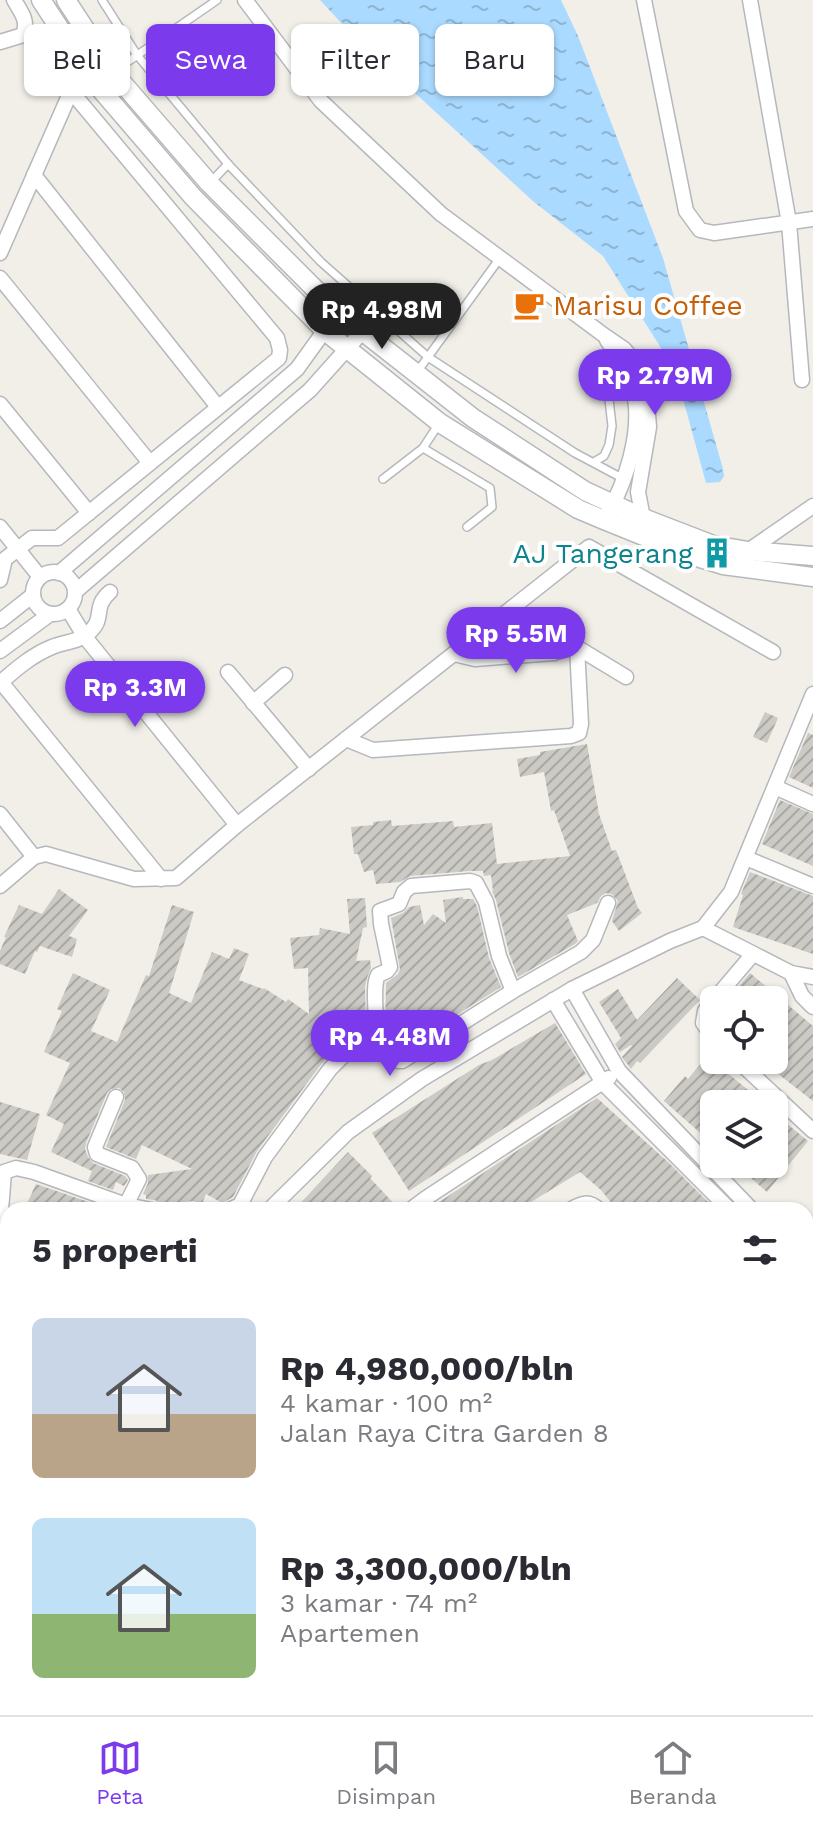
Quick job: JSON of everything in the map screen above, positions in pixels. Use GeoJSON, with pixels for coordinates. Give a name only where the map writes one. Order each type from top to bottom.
{"type":"FeatureCollection","features":[{"type":"Feature","properties":{"kind":"street"},"geometry":{"type":"LineString","coordinates":[[0,42],[23,35],[26,27],[25,18],[14,0]]}},
{"type":"Feature","properties":{"kind":"street"},"geometry":{"type":"LineString","coordinates":[[41,0],[57,24]]}},
{"type":"Feature","properties":{"kind":"street"},"geometry":{"type":"LineString","coordinates":[[66,0],[82,24]]}},
{"type":"Feature","properties":{"kind":"street"},"geometry":{"type":"LineString","coordinates":[[245,0],[321,101],[441,214],[624,349],[639,367],[646,389],[649,427],[638,492],[643,518]]}},
{"type":"Feature","properties":{"kind":"street"},"geometry":{"type":"LineString","coordinates":[[644,0],[686,211],[700,230],[714,233],[813,219]]}},
{"type":"Feature","properties":{"kind":"street"},"geometry":{"type":"LineString","coordinates":[[750,0],[789,223],[802,380]]}},
{"type":"Feature","properties":{"kind":"street"},"geometry":{"type":"LineString","coordinates":[[0,253],[71,91],[280,343],[279,358],[58,538],[32,538],[5,559],[0,580]]}},
{"type":"Feature","properties":{"kind":"street"},"geometry":{"type":"LineString","coordinates":[[130,92],[209,183],[338,312],[473,418],[585,491],[609,513],[693,556],[723,565],[745,559],[813,556]]}},
{"type":"Feature","properties":{"kind":"street"},"geometry":{"type":"LineString","coordinates":[[106,96],[193,197],[325,331],[440,423],[578,509],[643,518],[745,559],[813,577]]}},
{"type":"Feature","properties":{"kind":"street"},"geometry":{"type":"LineString","coordinates":[[34,175],[218,407]]}},
{"type":"Feature","properties":{"kind":"street"},"geometry":{"type":"LineString","coordinates":[[0,278],[150,463]]}},
{"type":"Feature","properties":{"kind":"street"},"geometry":{"type":"LineString","coordinates":[[59,573],[297,369],[338,312]]}},
{"type":"Feature","properties":{"kind":"street"},"geometry":{"type":"LineString","coordinates":[[76,591],[70,579],[59,573],[46,574],[40,577],[33,595],[39,607],[50,614],[56,615],[68,609],[73,604],[76,591],[310,390],[362,332]]}},
{"type":"Feature","properties":{"kind":"street"},"geometry":{"type":"LineString","coordinates":[[605,336],[624,367],[634,392],[636,419],[630,463],[609,513]]}},
{"type":"Feature","properties":{"kind":"street"},"geometry":{"type":"LineString","coordinates":[[0,404],[89,513]]}},
{"type":"Feature","properties":{"kind":"street"},"geometry":{"type":"LineString","coordinates":[[745,559],[813,506]]}},
{"type":"Feature","properties":{"kind":"street"},"geometry":{"type":"LineString","coordinates":[[0,527],[40,577]]}},
{"type":"Feature","properties":{"kind":"street"},"geometry":{"type":"LineString","coordinates":[[0,886],[34,857],[46,854],[134,879],[176,878],[237,825],[589,547],[773,652]]}},
{"type":"Feature","properties":{"kind":"street"},"geometry":{"type":"LineString","coordinates":[[110,592],[101,599],[97,625],[85,637],[51,647],[25,661],[0,682],[161,879]]}},
{"type":"Feature","properties":{"kind":"street"},"geometry":{"type":"LineString","coordinates":[[0,621],[33,595]]}},
{"type":"Feature","properties":{"kind":"street"},"geometry":{"type":"LineString","coordinates":[[512,608],[626,677]]}},
{"type":"Feature","properties":{"kind":"street"},"geometry":{"type":"LineString","coordinates":[[68,609],[85,637],[237,825]]}},
{"type":"Feature","properties":{"kind":"street"},"geometry":{"type":"LineString","coordinates":[[0,651],[50,614]]}},
{"type":"Feature","properties":{"kind":"street"},"geometry":{"type":"LineString","coordinates":[[454,654],[475,659],[554,653],[575,646]]}},
{"type":"Feature","properties":{"kind":"street"},"geometry":{"type":"LineString","coordinates":[[346,739],[373,750],[579,733],[581,724],[575,646]]}},
{"type":"Feature","properties":{"kind":"street"},"geometry":{"type":"LineString","coordinates":[[228,672],[309,769]]}},
{"type":"Feature","properties":{"kind":"street"},"geometry":{"type":"LineString","coordinates":[[253,703],[285,675]]}},
{"type":"Feature","properties":{"kind":"street"},"geometry":{"type":"LineString","coordinates":[[277,1202],[357,1124],[422,1079],[572,989],[703,928],[731,892],[775,787],[807,724],[813,694]]}},
{"type":"Feature","properties":{"kind":"street"},"geometry":{"type":"LineString","coordinates":[[775,787],[813,804]]}},
{"type":"Feature","properties":{"kind":"street"},"geometry":{"type":"LineString","coordinates":[[0,814],[34,857]]}},
{"type":"Feature","properties":{"kind":"street"},"geometry":{"type":"LineString","coordinates":[[746,858],[813,886]]}},
{"type":"Feature","properties":{"kind":"street"},"geometry":{"type":"LineString","coordinates":[[374,1041],[377,1023],[376,979],[390,967],[379,913],[381,909],[399,904],[404,892],[411,886],[476,883],[486,902],[499,956],[513,991]]}},
{"type":"Feature","properties":{"kind":"street"},"geometry":{"type":"LineString","coordinates":[[242,1202],[265,1157],[330,1069],[361,1038],[374,1041],[391,1061],[402,1061],[581,952],[593,940],[608,903]]}},
{"type":"Feature","properties":{"kind":"street"},"geometry":{"type":"LineString","coordinates":[[703,928],[791,973],[813,977]]}},
{"type":"Feature","properties":{"kind":"street"},"geometry":{"type":"LineString","coordinates":[[726,986],[753,954]]}},
{"type":"Feature","properties":{"kind":"street"},"geometry":{"type":"LineString","coordinates":[[791,973],[802,996],[813,1007]]}},
{"type":"Feature","properties":{"kind":"street"},"geometry":{"type":"LineString","coordinates":[[572,989],[619,1071],[744,1202]]}},
{"type":"Feature","properties":{"kind":"street"},"geometry":{"type":"LineString","coordinates":[[553,1000],[603,1083],[722,1202]]}},
{"type":"Feature","properties":{"kind":"street"},"geometry":{"type":"LineString","coordinates":[[421,1202],[619,1071]]}},
{"type":"Feature","properties":{"kind":"street"},"geometry":{"type":"LineString","coordinates":[[752,1074],[813,1131]]}},
{"type":"Feature","properties":{"kind":"street"},"geometry":{"type":"LineString","coordinates":[[116,1097],[95,1147],[97,1154],[132,1168],[139,1179],[128,1202]]}},
{"type":"Feature","properties":{"kind":"street"},"geometry":{"type":"LineString","coordinates":[[2,1202],[4,1172],[16,1168],[118,1202]]}},
{"type":"Feature","properties":{"kind":"lane"},"geometry":{"type":"LineString","coordinates":[[102,0],[137,55],[228,164],[321,262],[428,357],[575,453],[624,480]]}},
{"type":"Feature","properties":{"kind":"lane"},"geometry":{"type":"LineString","coordinates":[[130,60],[217,0]]}},
{"type":"Feature","properties":{"kind":"lane"},"geometry":{"type":"LineString","coordinates":[[209,183],[228,164]]}},
{"type":"Feature","properties":{"kind":"lane"},"geometry":{"type":"LineString","coordinates":[[416,374],[500,258]]}},
{"type":"Feature","properties":{"kind":"lane"},"geometry":{"type":"LineString","coordinates":[[306,278],[321,262]]}},
{"type":"Feature","properties":{"kind":"lane"},"geometry":{"type":"LineString","coordinates":[[594,462],[604,456],[612,426],[609,399],[595,367]]}},
{"type":"Feature","properties":{"kind":"lane"},"geometry":{"type":"LineString","coordinates":[[383,479],[423,448],[440,423]]}},
{"type":"Feature","properties":{"kind":"lane"},"geometry":{"type":"LineString","coordinates":[[423,448],[490,488],[492,507],[467,527]]}},
{"type":"Feature","properties":{"kind":"water"},"geometry":{"type":"Polygon","coordinates":[[[320,0],[561,0],[578,36],[663,258],[723,469],[724,476],[720,482],[706,483],[679,384],[661,348],[603,256],[534,202],[418,96],[419,24],[342,24],[320,0]]]}},
{"type":"Feature","properties":{"kind":"building"},"geometry":{"type":"Polygon","coordinates":[[[765,712],[778,718],[767,743],[753,737],[765,712]]]}},
{"type":"Feature","properties":{"kind":"building"},"geometry":{"type":"Polygon","coordinates":[[[808,733],[813,735],[813,788],[789,777],[808,733]]]}},
{"type":"Feature","properties":{"kind":"building"},"geometry":{"type":"Polygon","coordinates":[[[587,744],[599,814],[612,851],[616,850],[642,913],[619,931],[612,921],[618,901],[612,894],[606,893],[597,903],[567,915],[578,941],[575,944],[518,977],[492,891],[491,875],[484,876],[483,871],[469,871],[410,876],[400,882],[376,884],[373,870],[364,872],[358,854],[354,854],[351,827],[391,820],[392,826],[453,821],[454,827],[492,823],[497,864],[570,856],[554,810],[551,811],[544,772],[520,777],[517,759],[587,744]]]}},
{"type":"Feature","properties":{"kind":"building"},"geometry":{"type":"Polygon","coordinates":[[[780,800],[813,814],[813,866],[762,844],[780,800]]]}},
{"type":"Feature","properties":{"kind":"building"},"geometry":{"type":"Polygon","coordinates":[[[750,872],[813,896],[813,954],[733,927],[750,872]]]}},
{"type":"Feature","properties":{"kind":"building"},"geometry":{"type":"Polygon","coordinates":[[[59,889],[88,910],[69,936],[77,939],[72,957],[40,946],[25,974],[0,964],[4,937],[19,905],[42,914],[59,889]]]}},
{"type":"Feature","properties":{"kind":"building"},"geometry":{"type":"Polygon","coordinates":[[[365,898],[367,927],[363,928],[356,961],[370,960],[371,968],[365,987],[366,1029],[354,1031],[322,1063],[257,1151],[233,1197],[224,1202],[206,1194],[203,1202],[146,1199],[143,1194],[148,1175],[192,1169],[142,1145],[136,1159],[106,1147],[125,1100],[124,1092],[119,1088],[107,1093],[85,1149],[93,1163],[125,1176],[128,1180],[124,1186],[116,1182],[113,1190],[88,1181],[92,1171],[51,1152],[64,1124],[46,1115],[70,1063],[44,1052],[62,1011],[57,1009],[73,973],[110,990],[91,1031],[117,1042],[146,975],[149,976],[172,905],[194,912],[169,993],[191,1003],[212,952],[229,959],[234,948],[249,954],[239,980],[264,988],[286,1002],[288,999],[309,1014],[308,968],[294,969],[290,938],[319,935],[320,928],[350,934],[347,899],[365,898]]]}},
{"type":"Feature","properties":{"kind":"building"},"geometry":{"type":"Polygon","coordinates":[[[473,899],[477,906],[489,958],[501,987],[431,1031],[429,1027],[400,1042],[394,1030],[385,1031],[386,983],[400,969],[391,918],[409,907],[420,905],[424,925],[433,914],[446,923],[443,900],[473,899]]]}},
{"type":"Feature","properties":{"kind":"building"},"geometry":{"type":"Polygon","coordinates":[[[750,973],[765,986],[739,986],[750,973]]]}},
{"type":"Feature","properties":{"kind":"building"},"geometry":{"type":"Polygon","coordinates":[[[677,978],[700,1000],[631,1069],[622,1057],[632,1046],[620,1052],[615,1044],[621,1038],[599,1002],[618,989],[637,1020],[677,978]]]}},
{"type":"Feature","properties":{"kind":"building"},"geometry":{"type":"Polygon","coordinates":[[[788,1005],[813,1026],[813,1101],[778,1074],[788,1074],[788,1005]]]}},
{"type":"Feature","properties":{"kind":"building"},"geometry":{"type":"Polygon","coordinates":[[[555,1023],[586,1074],[409,1191],[372,1133],[479,1065],[555,1023]]]}},
{"type":"Feature","properties":{"kind":"building"},"geometry":{"type":"Polygon","coordinates":[[[700,1064],[700,1074],[729,1074],[748,1090],[700,1090],[700,1133],[664,1101],[685,1076],[688,1079],[700,1064]]]}},
{"type":"Feature","properties":{"kind":"building"},"geometry":{"type":"Polygon","coordinates":[[[597,1098],[708,1202],[611,1202],[580,1172],[531,1202],[439,1202],[597,1098]]]}},
{"type":"Feature","properties":{"kind":"building"},"geometry":{"type":"Polygon","coordinates":[[[0,1102],[40,1114],[27,1160],[0,1154],[0,1102]]]}},
{"type":"Feature","properties":{"kind":"building"},"geometry":{"type":"Polygon","coordinates":[[[788,1125],[808,1141],[788,1166],[788,1125]]]}},
{"type":"Feature","properties":{"kind":"building"},"geometry":{"type":"Polygon","coordinates":[[[348,1152],[392,1202],[301,1202],[348,1152]]]}},
{"type":"Feature","properties":{"kind":"building"},"geometry":{"type":"Polygon","coordinates":[[[751,1178],[778,1178],[767,1192],[751,1178]]]}},
{"type":"Feature","properties":{"kind":"building"},"geometry":{"type":"Polygon","coordinates":[[[36,1184],[88,1202],[28,1202],[36,1184]]]}},
{"type":"Feature","properties":{"kind":"place","name":"Marisu Coffee"},"geometry":{"type":"Point","coordinates":[529,305]}},
{"type":"Feature","properties":{"kind":"place","name":"AJ Tangerang"},"geometry":{"type":"Point","coordinates":[717,553]}}]}
